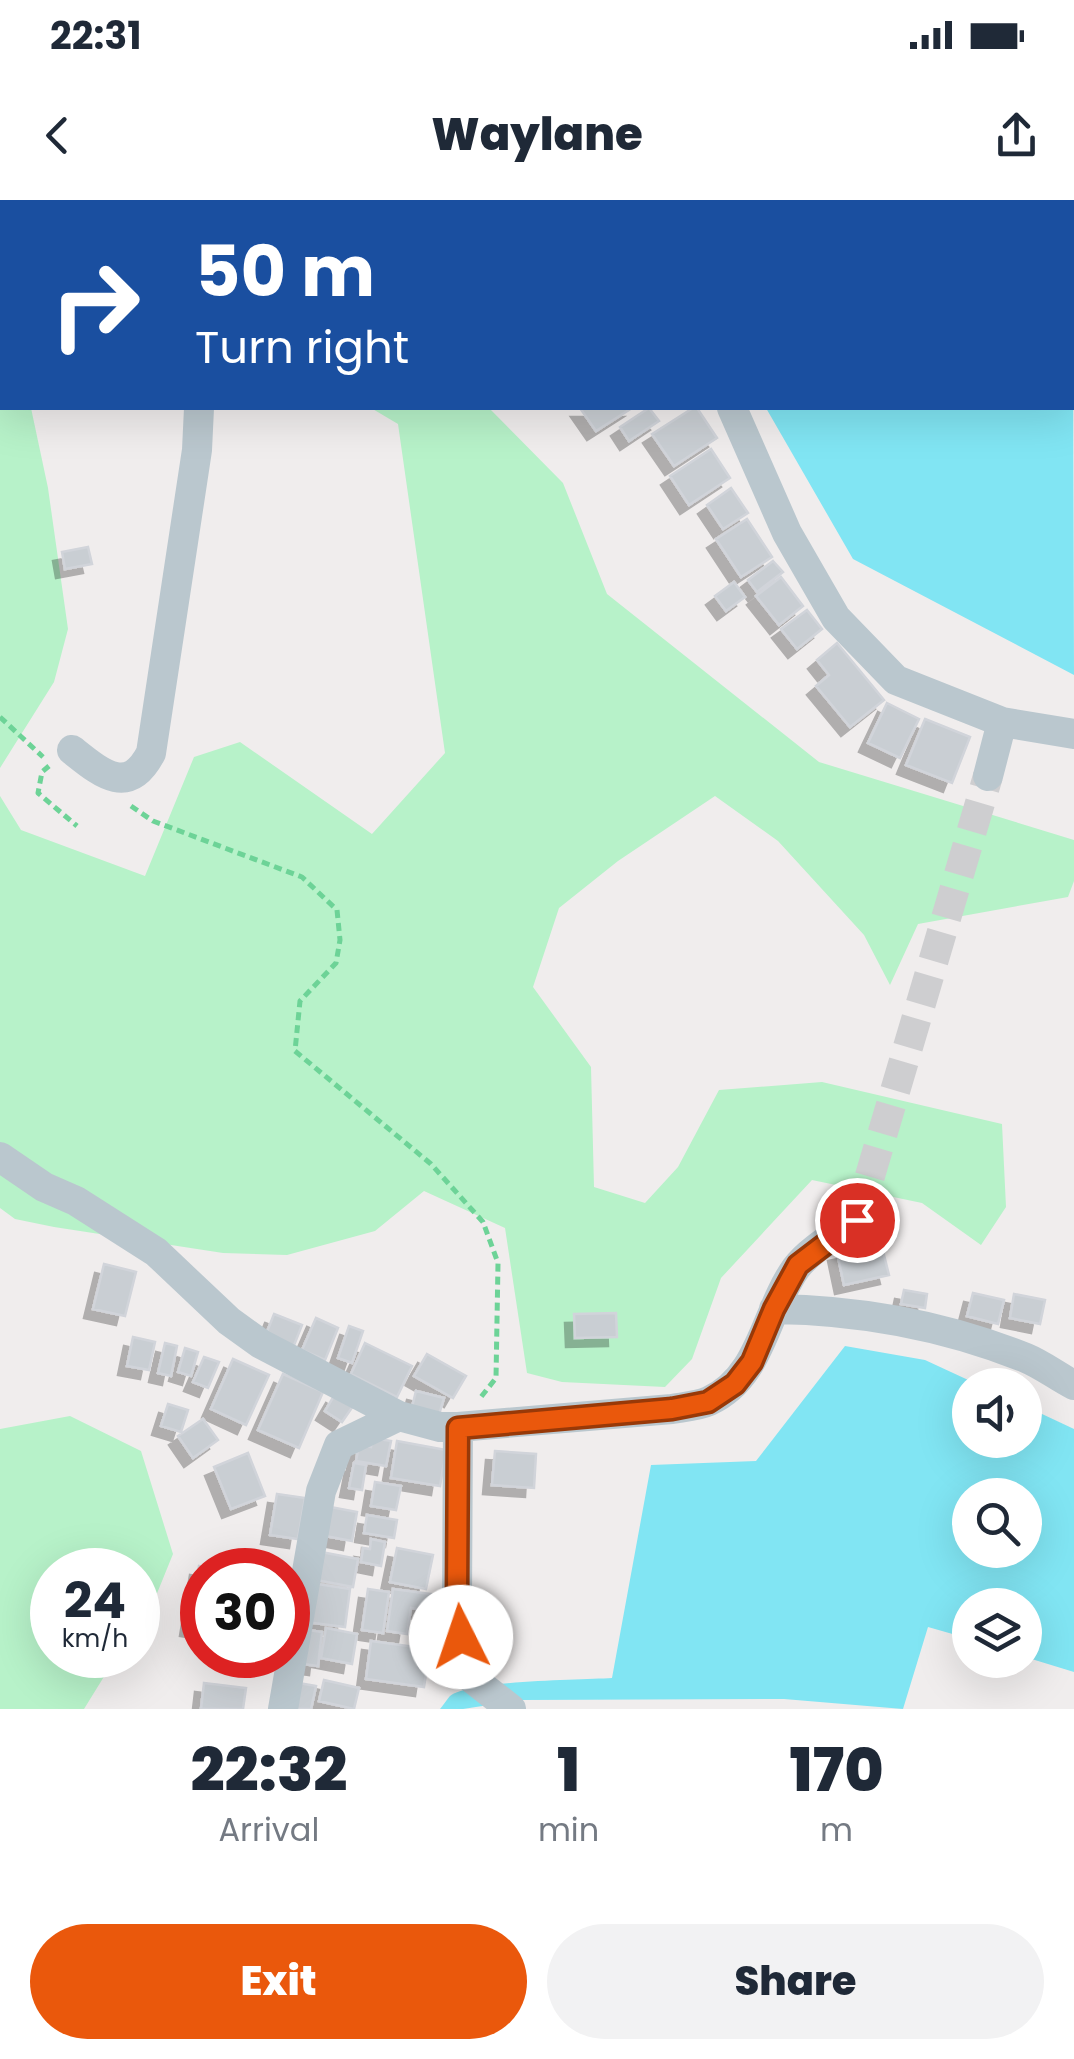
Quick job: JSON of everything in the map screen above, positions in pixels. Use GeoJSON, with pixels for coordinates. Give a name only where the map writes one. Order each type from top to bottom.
{"type":"FeatureCollection","features":[{"type":"Feature","properties":{"kind":"street"},"geometry":{"type":"LineString","coordinates":[[61,760],[113,778],[130,776],[143,768],[151,753],[197,450],[199,410]]}},
{"type":"Feature","properties":{"kind":"street"},"geometry":{"type":"LineString","coordinates":[[733,410],[787,533],[836,618],[896,680],[1002,722],[1074,734]]}},
{"type":"Feature","properties":{"kind":"street"},"geometry":{"type":"LineString","coordinates":[[988,776],[1002,722]]}},
{"type":"Feature","properties":{"kind":"street"},"geometry":{"type":"LineString","coordinates":[[0,1157],[156,1252],[229,1322],[261,1344],[398,1416],[440,1427],[672,1409],[708,1402],[735,1384],[752,1362],[798,1265],[857,1220]]}},
{"type":"Feature","properties":{"kind":"street"},"geometry":{"type":"LineString","coordinates":[[774,1309],[830,1310],[929,1326],[1030,1359],[1074,1385]]}},
{"type":"Feature","properties":{"kind":"street"},"geometry":{"type":"LineString","coordinates":[[283,1709],[321,1490],[338,1445],[398,1416]]}},
{"type":"Feature","properties":{"kind":"street"},"geometry":{"type":"LineString","coordinates":[[458,1428],[457,1600],[465,1673],[509,1708]]}},
{"type":"Feature","properties":{"kind":"path"},"geometry":{"type":"LineString","coordinates":[[0,717],[61,760],[42,772],[38,794],[77,826]]}},
{"type":"Feature","properties":{"kind":"path"},"geometry":{"type":"LineString","coordinates":[[128,804],[153,821],[302,877],[337,910],[340,940],[336,963],[300,1001],[295,1051],[431,1164],[483,1222],[498,1264],[496,1378],[458,1428]]}},
{"type":"Feature","properties":{"kind":"green space"},"geometry":{"type":"Polygon","coordinates":[[[0,410],[31,410],[48,488],[68,629],[54,682],[0,768],[0,410]]]}},
{"type":"Feature","properties":{"kind":"green space"},"geometry":{"type":"Polygon","coordinates":[[[374,410],[491,410],[563,483],[607,594],[819,762],[1074,840],[1074,881],[1068,897],[918,924],[890,985],[864,935],[778,841],[715,796],[618,861],[559,908],[533,987],[591,1067],[594,1187],[645,1203],[678,1167],[719,1090],[822,1082],[1002,1124],[1006,1207],[981,1245],[922,1203],[812,1180],[721,1278],[692,1359],[665,1387],[562,1382],[527,1373],[505,1228],[424,1191],[375,1231],[287,1255],[223,1253],[54,1227],[15,1219],[0,1208],[0,796],[21,830],[145,876],[194,757],[240,742],[372,834],[445,753],[398,424],[374,410]]]}},
{"type":"Feature","properties":{"kind":"green space"},"geometry":{"type":"Polygon","coordinates":[[[70,1416],[141,1451],[173,1554],[160,1586],[160,1548],[30,1548],[30,1678],[103,1678],[84,1709],[0,1709],[0,1429],[70,1416]]]}},
{"type":"Feature","properties":{"kind":"water"},"geometry":{"type":"Polygon","coordinates":[[[767,410],[1073,410],[1074,675],[853,559],[767,410]]]}},
{"type":"Feature","properties":{"kind":"water"},"geometry":{"type":"Polygon","coordinates":[[[845,1346],[925,1360],[952,1372],[952,1458],[1042,1458],[1042,1414],[1074,1429],[1074,1672],[1042,1662],[1042,1588],[952,1588],[952,1634],[928,1627],[903,1709],[784,1699],[522,1700],[440,1709],[450,1696],[480,1687],[612,1678],[651,1465],[756,1461],[845,1346]]]}},
{"type":"Feature","properties":{"kind":"building"},"geometry":{"type":"Polygon","coordinates":[[[581,410],[629,410],[596,431],[581,410]]]}},
{"type":"Feature","properties":{"kind":"building"},"geometry":{"type":"Polygon","coordinates":[[[646,410],[659,421],[629,441],[620,427],[646,410]]]}},
{"type":"Feature","properties":{"kind":"building"},"geometry":{"type":"Polygon","coordinates":[[[690,410],[698,410],[717,438],[674,466],[652,434],[690,410]]]}},
{"type":"Feature","properties":{"kind":"building"},"geometry":{"type":"Polygon","coordinates":[[[711,449],[730,478],[689,505],[670,476],[711,449]]]}},
{"type":"Feature","properties":{"kind":"building"},"geometry":{"type":"Polygon","coordinates":[[[731,488],[748,513],[723,529],[707,505],[731,488]]]}},
{"type":"Feature","properties":{"kind":"building"},"geometry":{"type":"Polygon","coordinates":[[[747,519],[772,557],[741,577],[716,539],[747,519]]]}},
{"type":"Feature","properties":{"kind":"building"},"geometry":{"type":"Polygon","coordinates":[[[88,547],[92,564],[65,569],[62,552],[88,547]]]}},
{"type":"Feature","properties":{"kind":"building"},"geometry":{"type":"Polygon","coordinates":[[[773,561],[783,572],[757,592],[748,580],[773,561]]]}},
{"type":"Feature","properties":{"kind":"building"},"geometry":{"type":"Polygon","coordinates":[[[781,577],[803,606],[779,625],[756,596],[781,577]]]}},
{"type":"Feature","properties":{"kind":"building"},"geometry":{"type":"Polygon","coordinates":[[[734,582],[745,597],[726,611],[715,596],[734,582]]]}},
{"type":"Feature","properties":{"kind":"building"},"geometry":{"type":"Polygon","coordinates":[[[807,610],[822,629],[797,649],[781,629],[807,610]]]}},
{"type":"Feature","properties":{"kind":"building"},"geometry":{"type":"Polygon","coordinates":[[[837,643],[884,700],[850,727],[816,686],[829,675],[817,660],[837,643]]]}},
{"type":"Feature","properties":{"kind":"building"},"geometry":{"type":"Polygon","coordinates":[[[887,703],[919,719],[900,758],[868,743],[887,703]]]}},
{"type":"Feature","properties":{"kind":"building"},"geometry":{"type":"Polygon","coordinates":[[[925,719],[970,737],[952,783],[906,765],[925,719]]]}},
{"type":"Feature","properties":{"kind":"building"},"geometry":{"type":"Polygon","coordinates":[[[881,1243],[889,1275],[844,1285],[837,1252],[881,1243]]]}},
{"type":"Feature","properties":{"kind":"building"},"geometry":{"type":"Polygon","coordinates":[[[104,1264],[136,1272],[125,1316],[93,1309],[104,1264]]]}},
{"type":"Feature","properties":{"kind":"building"},"geometry":{"type":"Polygon","coordinates":[[[904,1290],[927,1294],[925,1308],[901,1304],[904,1290]]]}},
{"type":"Feature","properties":{"kind":"building"},"geometry":{"type":"Polygon","coordinates":[[[973,1293],[1004,1300],[998,1324],[967,1316],[973,1293]]]}},
{"type":"Feature","properties":{"kind":"building"},"geometry":{"type":"Polygon","coordinates":[[[1014,1294],[1045,1300],[1040,1324],[1010,1318],[1014,1294]]]}},
{"type":"Feature","properties":{"kind":"building"},"geometry":{"type":"Polygon","coordinates":[[[616,1313],[617,1337],[575,1338],[574,1314],[616,1313]]]}},
{"type":"Feature","properties":{"kind":"building"},"geometry":{"type":"Polygon","coordinates":[[[274,1314],[302,1325],[293,1348],[265,1337],[274,1314]]]}},
{"type":"Feature","properties":{"kind":"building"},"geometry":{"type":"Polygon","coordinates":[[[316,1318],[338,1328],[325,1360],[302,1350],[316,1318]]]}},
{"type":"Feature","properties":{"kind":"building"},"geometry":{"type":"Polygon","coordinates":[[[349,1326],[363,1331],[352,1363],[338,1358],[349,1326]]]}},
{"type":"Feature","properties":{"kind":"building"},"geometry":{"type":"Polygon","coordinates":[[[133,1337],[155,1342],[149,1370],[127,1366],[133,1337]]]}},
{"type":"Feature","properties":{"kind":"building"},"geometry":{"type":"Polygon","coordinates":[[[165,1343],[177,1346],[171,1376],[158,1373],[165,1343]]]}},
{"type":"Feature","properties":{"kind":"building"},"geometry":{"type":"Polygon","coordinates":[[[365,1343],[412,1366],[397,1397],[351,1374],[365,1343]]]}},
{"type":"Feature","properties":{"kind":"building"},"geometry":{"type":"Polygon","coordinates":[[[185,1348],[198,1352],[191,1376],[178,1372],[185,1348]]]}},
{"type":"Feature","properties":{"kind":"building"},"geometry":{"type":"Polygon","coordinates":[[[427,1354],[466,1376],[453,1398],[414,1376],[427,1354]]]}},
{"type":"Feature","properties":{"kind":"building"},"geometry":{"type":"Polygon","coordinates":[[[204,1357],[219,1362],[208,1388],[193,1382],[204,1357]]]}},
{"type":"Feature","properties":{"kind":"building"},"geometry":{"type":"Polygon","coordinates":[[[233,1359],[269,1375],[246,1425],[211,1409],[233,1359]]]}},
{"type":"Feature","properties":{"kind":"building"},"geometry":{"type":"Polygon","coordinates":[[[283,1374],[323,1392],[299,1448],[258,1430],[283,1374]]]}},
{"type":"Feature","properties":{"kind":"building"},"geometry":{"type":"Polygon","coordinates":[[[416,1391],[444,1398],[438,1418],[411,1411],[416,1391]]]}},
{"type":"Feature","properties":{"kind":"building"},"geometry":{"type":"Polygon","coordinates":[[[335,1394],[353,1406],[342,1422],[325,1411],[335,1394]]]}},
{"type":"Feature","properties":{"kind":"building"},"geometry":{"type":"Polygon","coordinates":[[[168,1404],[188,1410],[181,1432],[161,1426],[168,1404]]]}},
{"type":"Feature","properties":{"kind":"building"},"geometry":{"type":"Polygon","coordinates":[[[203,1419],[218,1440],[193,1458],[178,1436],[203,1419]]]}},
{"type":"Feature","properties":{"kind":"building"},"geometry":{"type":"Polygon","coordinates":[[[373,1438],[391,1441],[386,1466],[356,1461],[359,1445],[371,1447],[373,1438]]]}},
{"type":"Feature","properties":{"kind":"building"},"geometry":{"type":"Polygon","coordinates":[[[397,1441],[446,1450],[440,1486],[391,1478],[397,1441]]]}},
{"type":"Feature","properties":{"kind":"building"},"geometry":{"type":"Polygon","coordinates":[[[495,1451],[536,1454],[534,1488],[492,1485],[495,1451]]]}},
{"type":"Feature","properties":{"kind":"building"},"geometry":{"type":"Polygon","coordinates":[[[248,1453],[265,1496],[231,1509],[214,1467],[248,1453]]]}},
{"type":"Feature","properties":{"kind":"building"},"geometry":{"type":"Polygon","coordinates":[[[354,1463],[366,1465],[362,1490],[349,1488],[354,1463]]]}},
{"type":"Feature","properties":{"kind":"building"},"geometry":{"type":"Polygon","coordinates":[[[375,1482],[401,1486],[396,1510],[371,1506],[375,1482]]]}},
{"type":"Feature","properties":{"kind":"building"},"geometry":{"type":"Polygon","coordinates":[[[277,1494],[305,1498],[298,1539],[270,1535],[277,1494]]]}},
{"type":"Feature","properties":{"kind":"building"},"geometry":{"type":"Polygon","coordinates":[[[325,1506],[357,1512],[352,1541],[320,1535],[325,1506]]]}},
{"type":"Feature","properties":{"kind":"building"},"geometry":{"type":"Polygon","coordinates":[[[367,1515],[397,1520],[394,1538],[364,1533],[367,1515]]]}},
{"type":"Feature","properties":{"kind":"building"},"geometry":{"type":"Polygon","coordinates":[[[371,1539],[385,1542],[381,1566],[361,1562],[363,1548],[370,1549],[371,1539]]]}},
{"type":"Feature","properties":{"kind":"building"},"geometry":{"type":"Polygon","coordinates":[[[397,1548],[433,1555],[426,1589],[390,1582],[397,1548]]]}},
{"type":"Feature","properties":{"kind":"building"},"geometry":{"type":"Polygon","coordinates":[[[316,1551],[358,1559],[353,1587],[311,1579],[316,1551]]]}},
{"type":"Feature","properties":{"kind":"building"},"geometry":{"type":"Polygon","coordinates":[[[311,1583],[350,1589],[345,1627],[310,1623],[311,1583]]]}},
{"type":"Feature","properties":{"kind":"building"},"geometry":{"type":"Polygon","coordinates":[[[368,1589],[389,1592],[383,1633],[362,1630],[368,1589]]]}},
{"type":"Feature","properties":{"kind":"building"},"geometry":{"type":"Polygon","coordinates":[[[393,1589],[431,1594],[428,1611],[411,1608],[407,1634],[387,1631],[393,1589]]]}},
{"type":"Feature","properties":{"kind":"building"},"geometry":{"type":"Polygon","coordinates":[[[326,1628],[357,1634],[352,1664],[321,1658],[326,1628]]]}},
{"type":"Feature","properties":{"kind":"building"},"geometry":{"type":"Polygon","coordinates":[[[310,1630],[322,1632],[318,1666],[310,1665],[310,1630]]]}},
{"type":"Feature","properties":{"kind":"building"},"geometry":{"type":"Polygon","coordinates":[[[371,1641],[430,1649],[424,1687],[366,1679],[371,1641]]]}},
{"type":"Feature","properties":{"kind":"building"},"geometry":{"type":"Polygon","coordinates":[[[324,1680],[359,1688],[354,1709],[319,1701],[324,1680]]]}},
{"type":"Feature","properties":{"kind":"building"},"geometry":{"type":"Polygon","coordinates":[[[293,1682],[316,1686],[311,1709],[288,1709],[293,1682]]]}},
{"type":"Feature","properties":{"kind":"building"},"geometry":{"type":"Polygon","coordinates":[[[204,1683],[246,1688],[243,1709],[201,1709],[204,1683]]]}},
{"type":"Feature","properties":{"kind":"tunnel"},"geometry":{"type":"LineString","coordinates":[[857,1220],[988,776]]}},
{"type":"Feature","properties":{"kind":"route"},"geometry":{"type":"LineString","coordinates":[[461,1637],[457,1600],[458,1428],[672,1409],[708,1402],[735,1384],[752,1362],[798,1265],[857,1220]]}}]}
